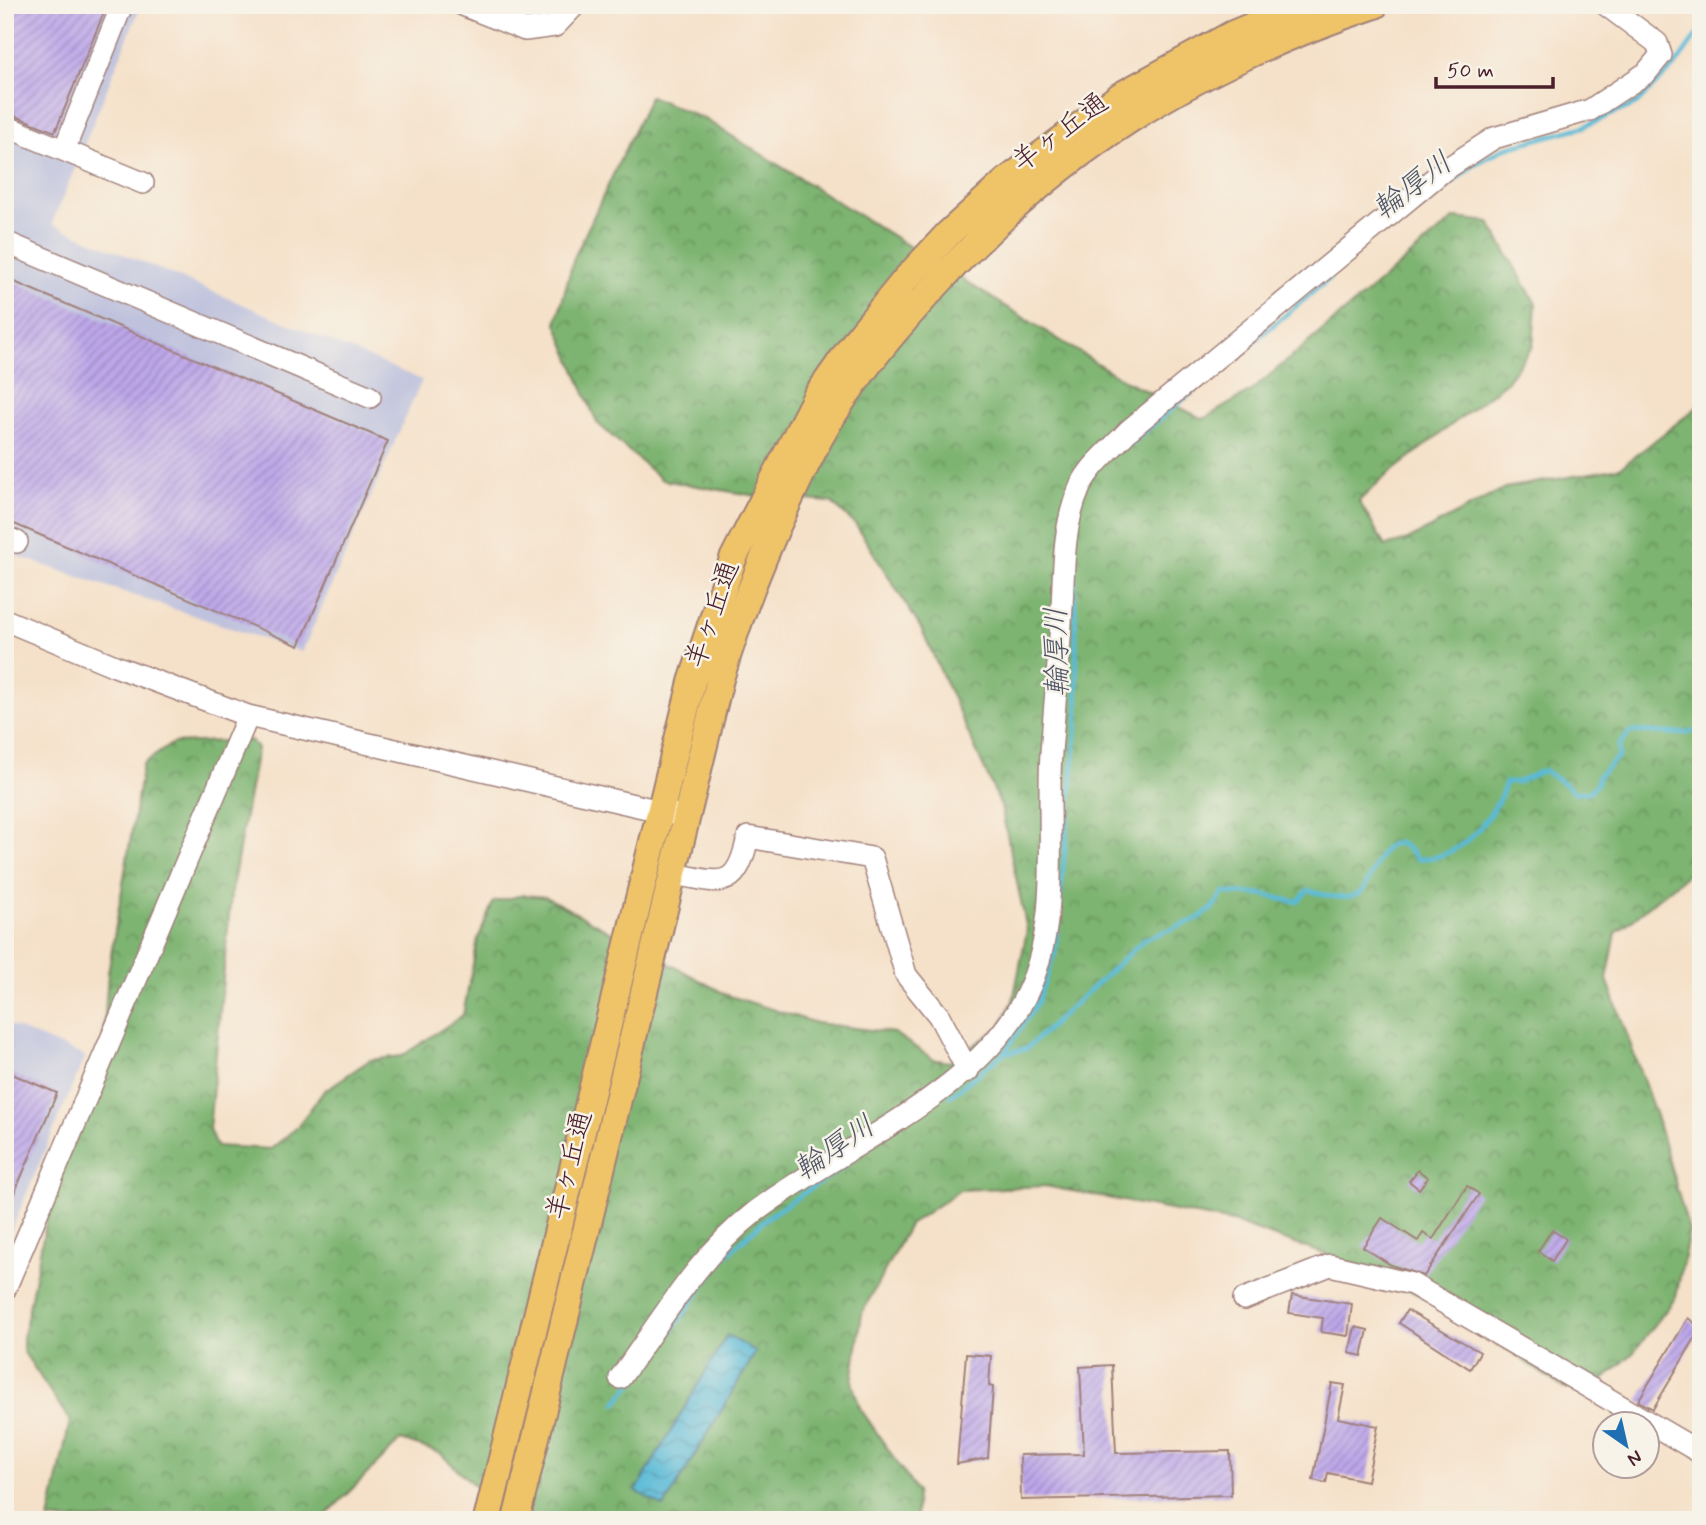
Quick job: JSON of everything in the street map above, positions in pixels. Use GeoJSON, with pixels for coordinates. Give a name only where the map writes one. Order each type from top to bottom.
{"type":"FeatureCollection","features":[{"type":"Feature","properties":{"kind":"main road","name":"羊ヶ丘通"},"geometry":{"type":"LineString","coordinates":[[487,1520],[692,682],[733,559],[816,397],[859,337],[948,233],[1005,182],[1072,129],[1120,96],[1178,62],[1302,5]]}},
{"type":"Feature","properties":{"kind":"main road","name":"羊ヶ丘通"},"geometry":{"type":"LineString","coordinates":[[516,1520],[579,1250],[720,679],[739,617],[762,560],[820,437],[884,343],[973,244],[1017,203],[1132,115],[1235,60],[1328,21],[1376,5]]}},
{"type":"Feature","properties":{"kind":"street"},"geometry":{"type":"LineString","coordinates":[[64,150],[122,5]]}},
{"type":"Feature","properties":{"kind":"street"},"geometry":{"type":"LineString","coordinates":[[463,5],[525,30],[555,26],[575,5]]}},
{"type":"Feature","properties":{"kind":"street"},"geometry":{"type":"LineString","coordinates":[[620,1378],[690,1278],[719,1246],[755,1213],[968,1071],[1012,1022],[1028,991],[1036,970],[1048,913],[1051,752],[1064,561],[1069,521],[1081,484],[1129,430],[1443,171],[1494,138],[1590,110],[1646,73],[1661,55],[1657,43],[1606,5]]}},
{"type":"Feature","properties":{"kind":"street"},"geometry":{"type":"LineString","coordinates":[[5,127],[144,183]]}},
{"type":"Feature","properties":{"kind":"street"},"geometry":{"type":"LineString","coordinates":[[5,242],[370,397]]}},
{"type":"Feature","properties":{"kind":"street"},"geometry":{"type":"LineString","coordinates":[[5,620],[115,666],[248,716],[688,817]]}},
{"type":"Feature","properties":{"kind":"street"},"geometry":{"type":"LineString","coordinates":[[5,1289],[248,716]]}},
{"type":"Feature","properties":{"kind":"street"},"geometry":{"type":"LineString","coordinates":[[674,874],[713,882],[725,879],[742,866],[748,837],[873,858],[906,975],[939,1016],[968,1071]]}},
{"type":"Feature","properties":{"kind":"street"},"geometry":{"type":"LineString","coordinates":[[1244,1300],[1330,1265],[1412,1284],[1701,1453]]}},
{"type":"Feature","properties":{"kind":"shaded area"},"geometry":{"type":"Polygon","coordinates":[[[5,5],[141,5],[52,224],[422,380],[302,652],[5,552],[5,5]]]}},
{"type":"Feature","properties":{"kind":"shaded area"},"geometry":{"type":"Polygon","coordinates":[[[5,1023],[85,1056],[5,1245],[5,1023]]]}},
{"type":"Feature","properties":{"kind":"green space"},"geometry":{"type":"Polygon","coordinates":[[[650,96],[706,120],[1124,380],[1203,419],[1251,391],[1455,218],[1489,222],[1536,304],[1533,346],[1505,383],[1381,480],[1359,501],[1385,546],[1408,540],[1505,488],[1620,468],[1701,404],[1701,863],[1616,933],[1607,979],[1656,1116],[1689,1231],[1676,1297],[1634,1352],[1598,1385],[1565,1389],[1446,1308],[1366,1269],[1233,1222],[1045,1186],[960,1190],[909,1225],[862,1313],[852,1382],[860,1408],[917,1492],[916,1520],[511,1520],[440,1453],[401,1440],[321,1520],[49,1520],[70,1421],[23,1351],[23,1338],[59,1156],[99,1097],[108,973],[143,764],[173,743],[251,740],[257,749],[231,894],[209,1129],[216,1146],[271,1149],[296,1128],[324,1091],[370,1060],[402,1056],[463,1015],[478,939],[493,902],[523,895],[546,897],[727,995],[816,1023],[894,1033],[933,1059],[949,1062],[1000,1027],[1013,1001],[1027,930],[1001,806],[922,630],[856,525],[831,502],[756,496],[662,480],[597,423],[556,323],[574,258],[650,96]]]}},
{"type":"Feature","properties":{"kind":"water"},"geometry":{"type":"Polygon","coordinates":[[[727,1335],[756,1352],[664,1507],[636,1491],[727,1335]]]}},
{"type":"Feature","properties":{"kind":"building"},"geometry":{"type":"Polygon","coordinates":[[[5,5],[107,5],[55,132],[5,112],[5,5]]]}},
{"type":"Feature","properties":{"kind":"building"},"geometry":{"type":"Polygon","coordinates":[[[5,278],[388,441],[299,646],[5,520],[5,278]]]}},
{"type":"Feature","properties":{"kind":"building"},"geometry":{"type":"Polygon","coordinates":[[[5,1071],[57,1093],[5,1215],[5,1071]]]}},
{"type":"Feature","properties":{"kind":"building"},"geometry":{"type":"Polygon","coordinates":[[[1418,1170],[1428,1178],[1419,1189],[1409,1181],[1418,1170]]]}},
{"type":"Feature","properties":{"kind":"building"},"geometry":{"type":"Polygon","coordinates":[[[1467,1186],[1479,1194],[1424,1276],[1391,1265],[1363,1247],[1382,1218],[1418,1241],[1423,1233],[1433,1239],[1467,1186]]]}},
{"type":"Feature","properties":{"kind":"building"},"geometry":{"type":"Polygon","coordinates":[[[1552,1230],[1566,1239],[1552,1261],[1538,1251],[1552,1230]]]}},
{"type":"Feature","properties":{"kind":"building"},"geometry":{"type":"Polygon","coordinates":[[[1292,1295],[1352,1304],[1348,1336],[1321,1332],[1323,1318],[1289,1313],[1292,1295]]]}},
{"type":"Feature","properties":{"kind":"building"},"geometry":{"type":"Polygon","coordinates":[[[1407,1310],[1480,1352],[1470,1369],[1399,1323],[1407,1310]]]}},
{"type":"Feature","properties":{"kind":"building"},"geometry":{"type":"Polygon","coordinates":[[[1688,1318],[1701,1328],[1653,1409],[1638,1401],[1688,1318]]]}},
{"type":"Feature","properties":{"kind":"building"},"geometry":{"type":"Polygon","coordinates":[[[1355,1327],[1368,1330],[1362,1356],[1349,1353],[1355,1327]]]}},
{"type":"Feature","properties":{"kind":"building"},"geometry":{"type":"Polygon","coordinates":[[[966,1354],[991,1356],[989,1386],[993,1387],[988,1458],[957,1464],[966,1354]]]}},
{"type":"Feature","properties":{"kind":"building"},"geometry":{"type":"Polygon","coordinates":[[[1112,1365],[1116,1453],[1230,1451],[1231,1495],[1021,1500],[1020,1455],[1084,1454],[1080,1367],[1112,1365]]]}},
{"type":"Feature","properties":{"kind":"building"},"geometry":{"type":"Polygon","coordinates":[[[1332,1383],[1345,1385],[1338,1418],[1378,1426],[1367,1481],[1328,1473],[1326,1483],[1313,1480],[1332,1383]]]}},
{"type":"Feature","properties":{"kind":"waterway","name":"輪厚川"},"geometry":{"type":"LineString","coordinates":[[1386,230],[1419,210],[1474,165],[1505,148],[1583,127],[1636,104],[1675,66],[1701,29]]}},
{"type":"Feature","properties":{"kind":"waterway","name":"輪厚川"},"geometry":{"type":"LineString","coordinates":[[1131,443],[1329,279]]}},
{"type":"Feature","properties":{"kind":"waterway","name":"輪厚川"},"geometry":{"type":"LineString","coordinates":[[950,1096],[1004,1053],[1037,1003],[1055,952],[1078,716],[1074,572]]}},
{"type":"Feature","properties":{"kind":"waterway"},"geometry":{"type":"LineString","coordinates":[[1004,1053],[1026,1049],[1145,939],[1195,920],[1211,910],[1224,892],[1259,894],[1298,901],[1308,890],[1335,897],[1356,895],[1366,885],[1388,846],[1396,843],[1405,847],[1417,859],[1439,856],[1461,845],[1489,816],[1506,782],[1518,782],[1544,770],[1573,792],[1589,792],[1597,784],[1598,776],[1619,756],[1619,745],[1630,732],[1683,733],[1701,728]]}},
{"type":"Feature","properties":{"kind":"waterway","name":"輪厚川"},"geometry":{"type":"LineString","coordinates":[[616,1403],[656,1354],[721,1260],[769,1216],[846,1165]]}}]}
